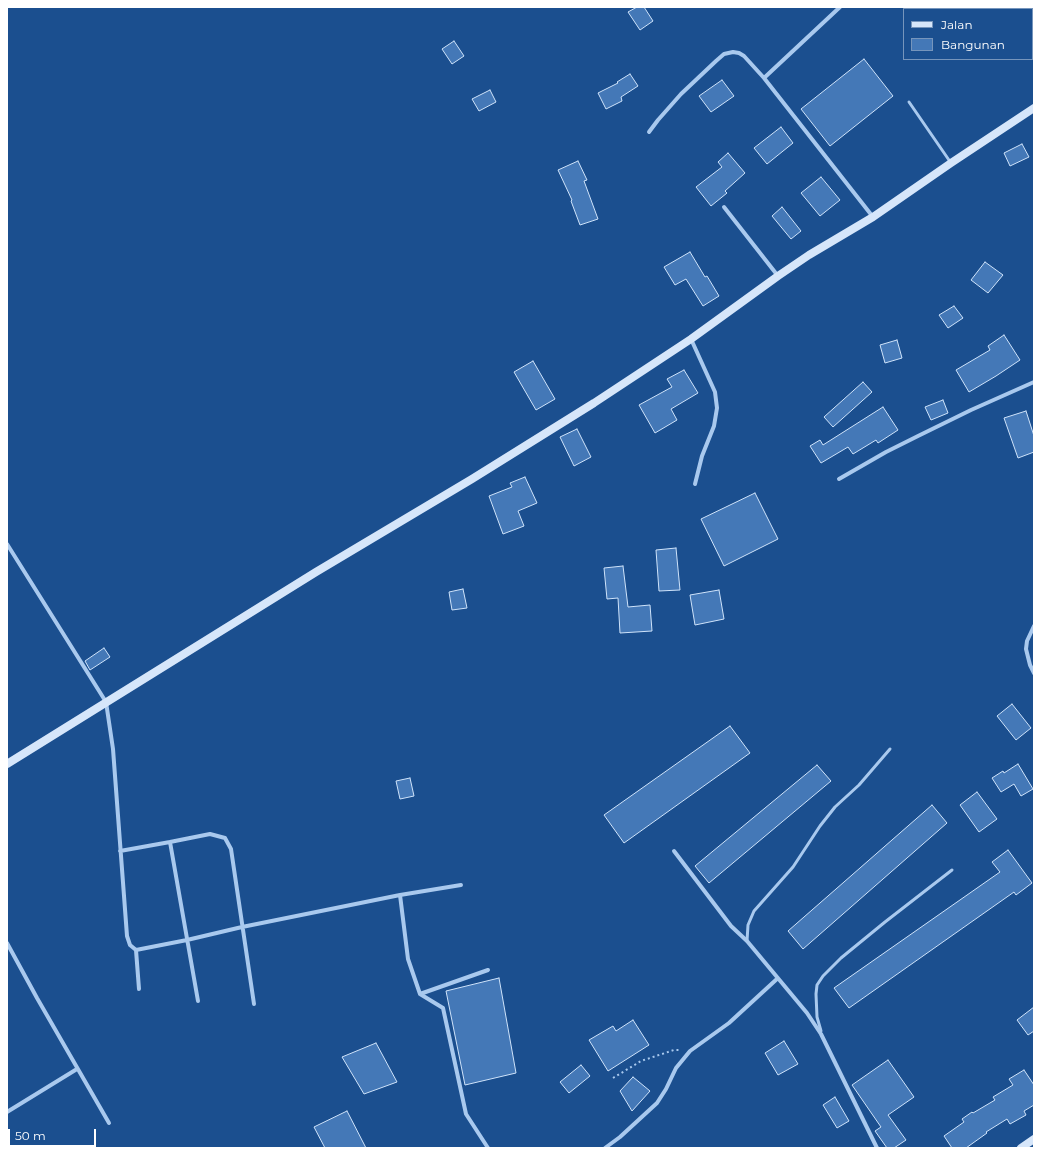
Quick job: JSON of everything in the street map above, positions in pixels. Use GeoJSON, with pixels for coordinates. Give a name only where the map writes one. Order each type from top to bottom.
{"type":"FeatureCollection","features":[{"type":"Feature","properties":{"kind":"street"},"geometry":{"type":"LineString","coordinates":[[764,78],[840,7]]}},
{"type":"Feature","properties":{"kind":"street"},"geometry":{"type":"LineString","coordinates":[[649,132],[681,94],[724,54],[733,52],[739,53],[744,56],[764,78],[872,217]]}},
{"type":"Feature","properties":{"kind":"street"},"geometry":{"type":"LineString","coordinates":[[7,764],[316,572],[594,403],[691,339],[809,255],[872,217],[1034,108]]}},
{"type":"Feature","properties":{"kind":"street"},"geometry":{"type":"LineString","coordinates":[[724,206],[778,276]]}},
{"type":"Feature","properties":{"kind":"street"},"geometry":{"type":"LineString","coordinates":[[691,339],[715,392],[718,408],[714,426],[702,456],[695,484]]}},
{"type":"Feature","properties":{"kind":"street"},"geometry":{"type":"LineString","coordinates":[[840,479],[886,452],[971,410],[1034,382]]}},
{"type":"Feature","properties":{"kind":"street"},"geometry":{"type":"LineString","coordinates":[[7,544],[106,702],[113,749],[127,936],[130,945],[136,950],[139,989]]}},
{"type":"Feature","properties":{"kind":"street"},"geometry":{"type":"LineString","coordinates":[[1034,626],[1027,641],[1026,649],[1030,665],[1034,673]]}},
{"type":"Feature","properties":{"kind":"street"},"geometry":{"type":"LineString","coordinates":[[120,851],[210,834],[225,838],[231,849],[254,1004]]}},
{"type":"Feature","properties":{"kind":"street"},"geometry":{"type":"LineString","coordinates":[[170,842],[198,1001]]}},
{"type":"Feature","properties":{"kind":"street"},"geometry":{"type":"LineString","coordinates":[[674,850],[731,926],[747,940],[807,1012],[821,1034],[877,1148]]}},
{"type":"Feature","properties":{"kind":"street"},"geometry":{"type":"LineString","coordinates":[[136,950],[400,895],[461,885]]}},
{"type":"Feature","properties":{"kind":"street"},"geometry":{"type":"LineString","coordinates":[[400,895],[408,959],[420,994],[443,1008],[466,1114],[488,1148]]}},
{"type":"Feature","properties":{"kind":"street"},"geometry":{"type":"LineString","coordinates":[[7,943],[77,1069],[109,1123]]}},
{"type":"Feature","properties":{"kind":"street"},"geometry":{"type":"LineString","coordinates":[[420,994],[488,970]]}},
{"type":"Feature","properties":{"kind":"street"},"geometry":{"type":"LineString","coordinates":[[605,1148],[620,1137],[657,1103],[666,1089],[676,1068],[690,1051],[729,1023],[778,978]]}},
{"type":"Feature","properties":{"kind":"street"},"geometry":{"type":"LineString","coordinates":[[7,1112],[77,1069]]}},
{"type":"Feature","properties":{"kind":"street"},"geometry":{"type":"LineString","coordinates":[[1021,1148],[1034,1139]]}},
{"type":"Feature","properties":{"kind":"lane"},"geometry":{"type":"LineString","coordinates":[[909,102],[951,163]]}},
{"type":"Feature","properties":{"kind":"lane"},"geometry":{"type":"LineString","coordinates":[[747,940],[748,925],[754,911],[793,867],[820,826],[835,808],[859,785],[890,749]]}},
{"type":"Feature","properties":{"kind":"lane"},"geometry":{"type":"LineString","coordinates":[[821,1034],[817,1017],[816,994],[817,985],[823,976],[841,958],[952,870]]}},
{"type":"Feature","properties":{"kind":"path"},"geometry":{"type":"LineString","coordinates":[[613,1078],[641,1061],[655,1056],[674,1050],[690,1051]]}},
{"type":"Feature","properties":{"kind":"building"},"geometry":{"type":"Polygon","coordinates":[[[637,7],[644,7],[653,21],[640,30],[628,12],[637,7]]]}},
{"type":"Feature","properties":{"kind":"building"},"geometry":{"type":"Polygon","coordinates":[[[454,41],[464,56],[452,64],[442,49],[454,41]]]}},
{"type":"Feature","properties":{"kind":"building"},"geometry":{"type":"Polygon","coordinates":[[[864,59],[893,96],[830,146],[801,109],[864,59]]]}},
{"type":"Feature","properties":{"kind":"building"},"geometry":{"type":"Polygon","coordinates":[[[630,74],[638,86],[621,97],[622,101],[606,109],[598,93],[618,83],[617,82],[630,74]]]}},
{"type":"Feature","properties":{"kind":"building"},"geometry":{"type":"Polygon","coordinates":[[[722,80],[734,96],[711,112],[699,96],[722,80]]]}},
{"type":"Feature","properties":{"kind":"building"},"geometry":{"type":"Polygon","coordinates":[[[490,90],[496,102],[479,111],[472,99],[490,90]]]}},
{"type":"Feature","properties":{"kind":"building"},"geometry":{"type":"Polygon","coordinates":[[[781,127],[793,143],[767,164],[754,148],[781,127]]]}},
{"type":"Feature","properties":{"kind":"building"},"geometry":{"type":"Polygon","coordinates":[[[1022,144],[1029,157],[1010,166],[1004,153],[1022,144]]]}},
{"type":"Feature","properties":{"kind":"building"},"geometry":{"type":"Polygon","coordinates":[[[728,153],[745,173],[725,191],[727,193],[711,206],[696,187],[722,167],[718,162],[728,153]]]}},
{"type":"Feature","properties":{"kind":"building"},"geometry":{"type":"Polygon","coordinates":[[[578,161],[587,180],[584,181],[598,219],[580,225],[571,201],[572,200],[558,170],[578,161]]]}},
{"type":"Feature","properties":{"kind":"building"},"geometry":{"type":"Polygon","coordinates":[[[821,177],[840,200],[820,216],[801,193],[821,177]]]}},
{"type":"Feature","properties":{"kind":"building"},"geometry":{"type":"Polygon","coordinates":[[[782,207],[801,231],[791,239],[772,216],[782,207]]]}},
{"type":"Feature","properties":{"kind":"building"},"geometry":{"type":"Polygon","coordinates":[[[690,252],[705,277],[707,276],[719,296],[703,306],[686,279],[675,285],[664,267],[690,252]]]}},
{"type":"Feature","properties":{"kind":"building"},"geometry":{"type":"Polygon","coordinates":[[[985,262],[1003,275],[988,293],[971,280],[985,262]]]}},
{"type":"Feature","properties":{"kind":"building"},"geometry":{"type":"Polygon","coordinates":[[[954,306],[963,318],[948,328],[939,315],[954,306]]]}},
{"type":"Feature","properties":{"kind":"building"},"geometry":{"type":"Polygon","coordinates":[[[1004,335],[1020,360],[969,392],[956,370],[990,350],[988,346],[1004,335]]]}},
{"type":"Feature","properties":{"kind":"building"},"geometry":{"type":"Polygon","coordinates":[[[897,340],[902,358],[885,363],[880,345],[897,340]]]}},
{"type":"Feature","properties":{"kind":"building"},"geometry":{"type":"Polygon","coordinates":[[[533,361],[555,399],[536,410],[514,372],[533,361]]]}},
{"type":"Feature","properties":{"kind":"building"},"geometry":{"type":"Polygon","coordinates":[[[684,370],[698,393],[671,409],[677,420],[655,433],[639,405],[672,387],[667,379],[684,370]]]}},
{"type":"Feature","properties":{"kind":"building"},"geometry":{"type":"Polygon","coordinates":[[[863,382],[872,392],[833,427],[824,417],[863,382]]]}},
{"type":"Feature","properties":{"kind":"building"},"geometry":{"type":"Polygon","coordinates":[[[943,400],[948,413],[931,420],[925,407],[943,400]]]}},
{"type":"Feature","properties":{"kind":"building"},"geometry":{"type":"Polygon","coordinates":[[[883,407],[898,430],[878,443],[876,440],[853,454],[848,447],[821,463],[810,446],[820,440],[823,445],[883,407]]]}},
{"type":"Feature","properties":{"kind":"building"},"geometry":{"type":"Polygon","coordinates":[[[1026,411],[1034,436],[1034,452],[1018,458],[1004,418],[1026,411]]]}},
{"type":"Feature","properties":{"kind":"building"},"geometry":{"type":"Polygon","coordinates":[[[577,429],[591,457],[574,466],[560,437],[577,429]]]}},
{"type":"Feature","properties":{"kind":"building"},"geometry":{"type":"Polygon","coordinates":[[[525,477],[537,503],[518,511],[524,526],[503,534],[489,496],[512,487],[510,483],[525,477]]]}},
{"type":"Feature","properties":{"kind":"building"},"geometry":{"type":"Polygon","coordinates":[[[755,493],[778,539],[724,566],[701,519],[755,493]]]}},
{"type":"Feature","properties":{"kind":"building"},"geometry":{"type":"Polygon","coordinates":[[[676,548],[680,590],[659,591],[656,550],[676,548]]]}},
{"type":"Feature","properties":{"kind":"building"},"geometry":{"type":"Polygon","coordinates":[[[623,566],[628,607],[650,605],[652,631],[620,633],[618,598],[607,599],[604,568],[623,566]]]}},
{"type":"Feature","properties":{"kind":"building"},"geometry":{"type":"Polygon","coordinates":[[[463,589],[467,608],[452,610],[449,592],[463,589]]]}},
{"type":"Feature","properties":{"kind":"building"},"geometry":{"type":"Polygon","coordinates":[[[719,590],[724,619],[695,625],[690,595],[719,590]]]}},
{"type":"Feature","properties":{"kind":"building"},"geometry":{"type":"Polygon","coordinates":[[[104,648],[110,657],[90,670],[85,661],[104,648]]]}},
{"type":"Feature","properties":{"kind":"building"},"geometry":{"type":"Polygon","coordinates":[[[1012,704],[1031,728],[1016,740],[997,716],[1012,704]]]}},
{"type":"Feature","properties":{"kind":"building"},"geometry":{"type":"Polygon","coordinates":[[[730,726],[750,753],[624,843],[604,815],[730,726]]]}},
{"type":"Feature","properties":{"kind":"building"},"geometry":{"type":"Polygon","coordinates":[[[1018,764],[1033,789],[1021,796],[1014,784],[1001,792],[992,778],[1003,771],[1004,773],[1018,764]]]}},
{"type":"Feature","properties":{"kind":"building"},"geometry":{"type":"Polygon","coordinates":[[[817,765],[831,781],[709,883],[695,866],[817,765]]]}},
{"type":"Feature","properties":{"kind":"building"},"geometry":{"type":"Polygon","coordinates":[[[410,778],[414,796],[400,799],[396,781],[410,778]]]}},
{"type":"Feature","properties":{"kind":"building"},"geometry":{"type":"Polygon","coordinates":[[[977,792],[997,819],[979,832],[960,805],[977,792]]]}},
{"type":"Feature","properties":{"kind":"building"},"geometry":{"type":"Polygon","coordinates":[[[932,805],[947,823],[803,949],[788,931],[932,805]]]}},
{"type":"Feature","properties":{"kind":"building"},"geometry":{"type":"Polygon","coordinates":[[[1008,850],[1032,883],[1016,895],[1014,892],[849,1008],[834,988],[1000,872],[992,862],[1008,850]]]}},
{"type":"Feature","properties":{"kind":"building"},"geometry":{"type":"Polygon","coordinates":[[[499,978],[516,1073],[465,1085],[446,991],[499,978]]]}},
{"type":"Feature","properties":{"kind":"building"},"geometry":{"type":"Polygon","coordinates":[[[1034,1007],[1034,1031],[1028,1035],[1017,1020],[1034,1007]]]}},
{"type":"Feature","properties":{"kind":"building"},"geometry":{"type":"Polygon","coordinates":[[[633,1020],[649,1045],[608,1071],[589,1040],[613,1026],[616,1031],[633,1020]]]}},
{"type":"Feature","properties":{"kind":"building"},"geometry":{"type":"Polygon","coordinates":[[[784,1041],[798,1064],[778,1075],[765,1053],[784,1041]]]}},
{"type":"Feature","properties":{"kind":"building"},"geometry":{"type":"Polygon","coordinates":[[[376,1043],[397,1082],[364,1094],[342,1057],[376,1043]]]}},
{"type":"Feature","properties":{"kind":"building"},"geometry":{"type":"Polygon","coordinates":[[[888,1060],[914,1097],[888,1115],[906,1140],[894,1148],[887,1148],[875,1131],[881,1127],[852,1085],[888,1060]]]}},
{"type":"Feature","properties":{"kind":"building"},"geometry":{"type":"Polygon","coordinates":[[[581,1065],[590,1076],[569,1093],[560,1082],[581,1065]]]}},
{"type":"Feature","properties":{"kind":"building"},"geometry":{"type":"Polygon","coordinates":[[[1024,1070],[1034,1085],[1034,1105],[1024,1111],[1026,1115],[1010,1124],[1007,1119],[986,1132],[987,1133],[966,1148],[952,1148],[944,1136],[964,1122],[962,1119],[995,1100],[993,1097],[1013,1085],[1009,1079],[1024,1070]]]}},
{"type":"Feature","properties":{"kind":"building"},"geometry":{"type":"Polygon","coordinates":[[[633,1077],[650,1091],[632,1111],[620,1091],[633,1077]]]}},
{"type":"Feature","properties":{"kind":"building"},"geometry":{"type":"Polygon","coordinates":[[[835,1097],[849,1121],[837,1128],[823,1105],[835,1097]]]}},
{"type":"Feature","properties":{"kind":"building"},"geometry":{"type":"Polygon","coordinates":[[[347,1111],[366,1148],[325,1148],[314,1127],[347,1111]]]}}]}
